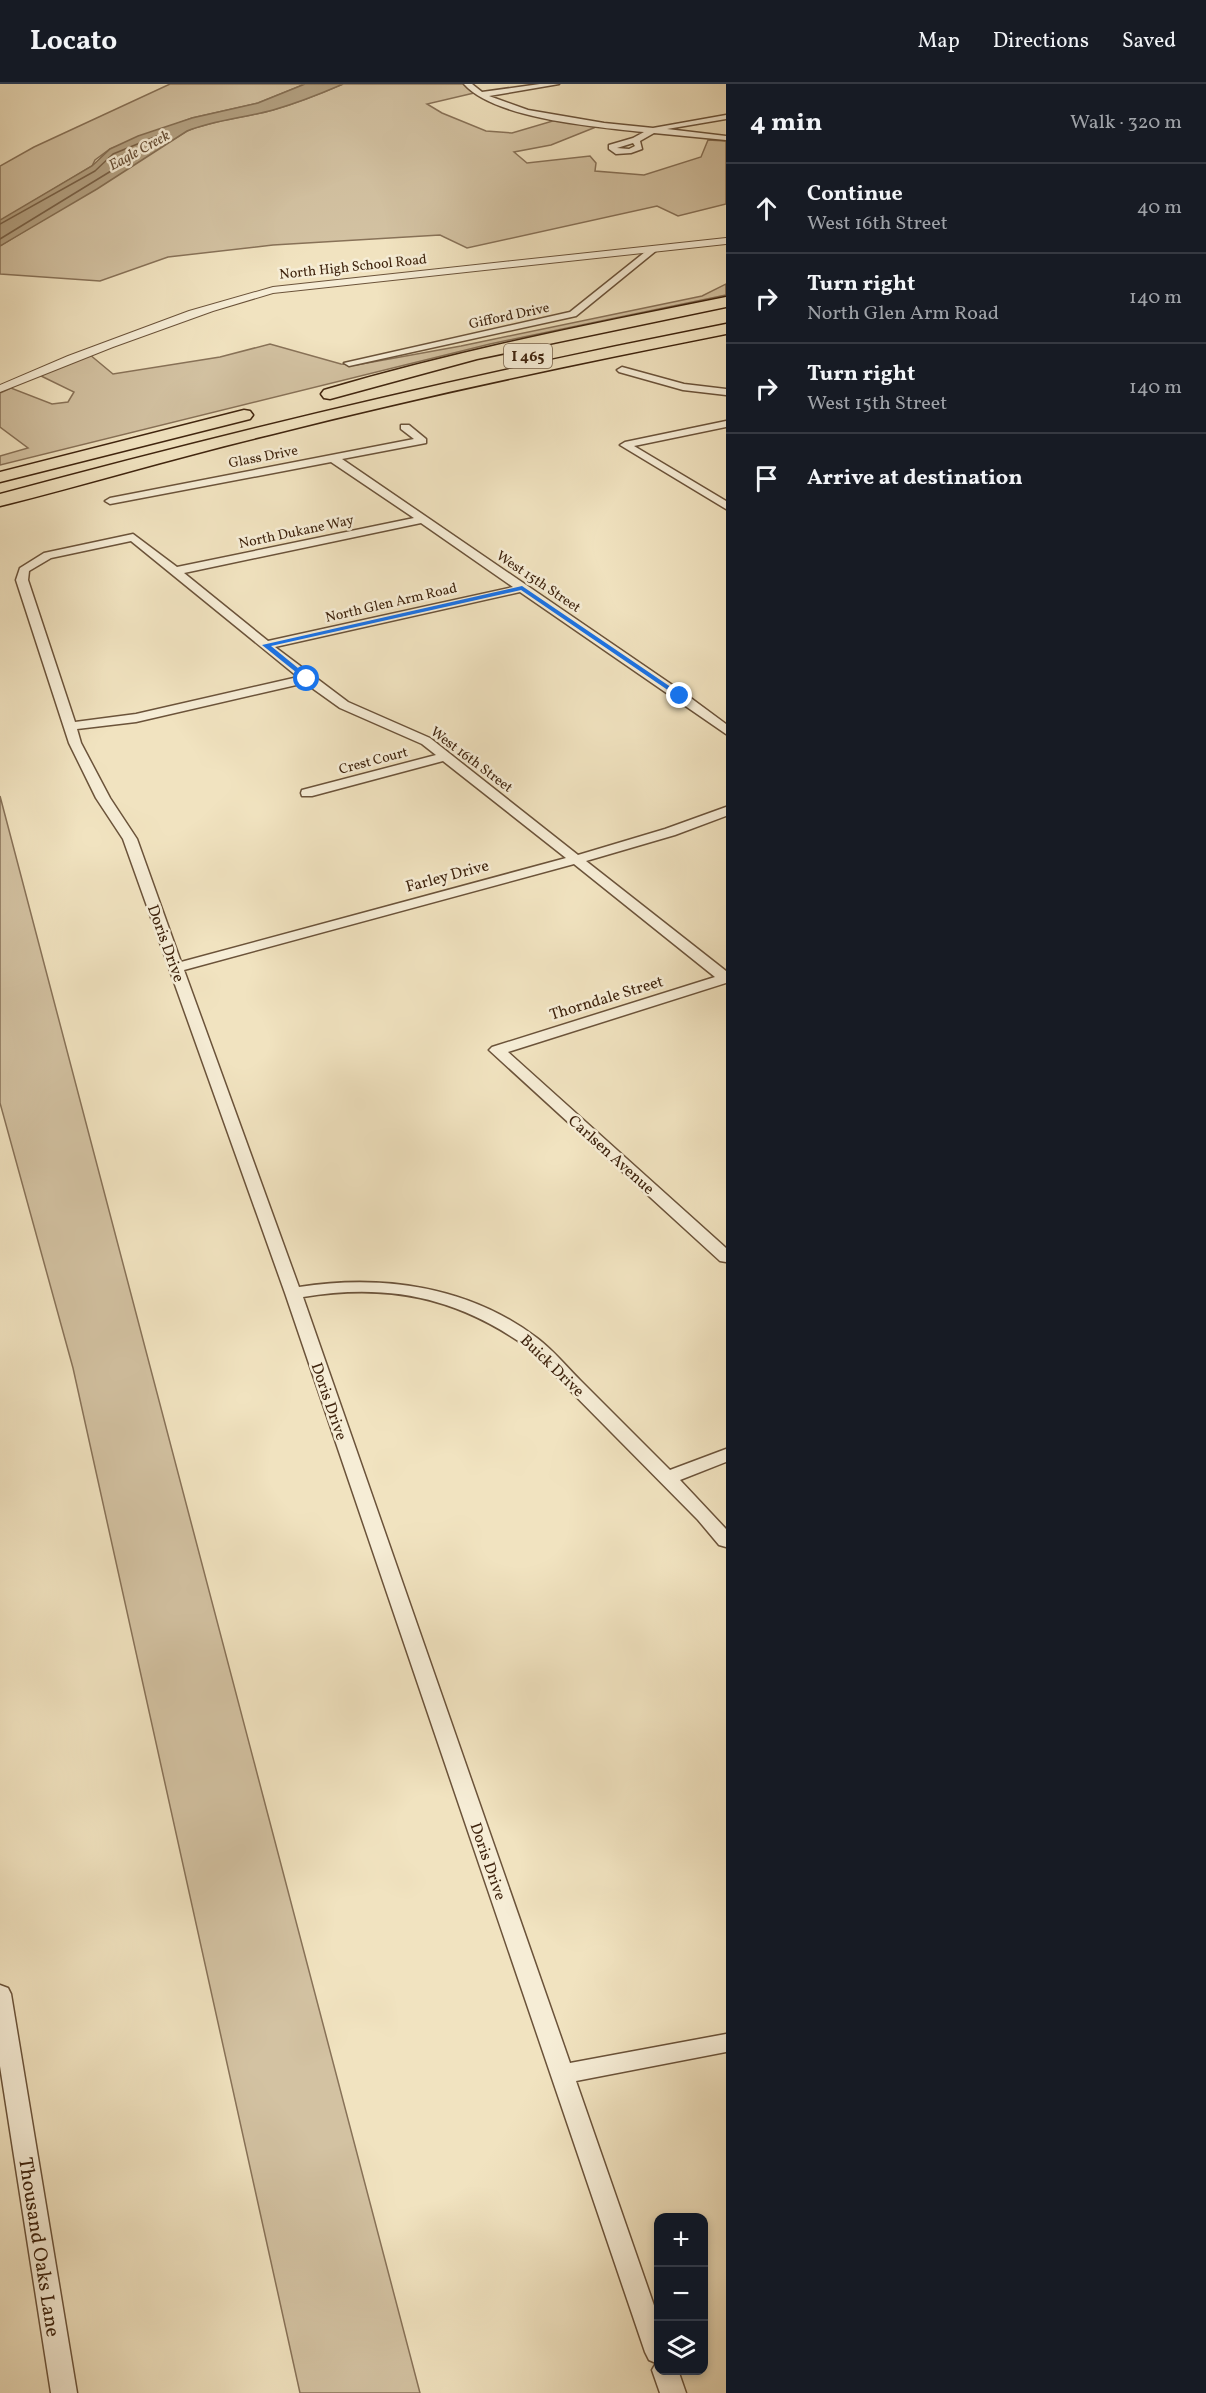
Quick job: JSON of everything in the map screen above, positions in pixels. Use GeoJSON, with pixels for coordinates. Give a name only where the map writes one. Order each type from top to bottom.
{"type":"FeatureCollection","features":[{"type":"Feature","properties":{"kind":"highway"},"geometry":{"type":"LineString","coordinates":[[330,394],[399,372],[525,343],[726,302]]}},
{"type":"Feature","properties":{"kind":"highway","name":"I 465"},"geometry":{"type":"LineString","coordinates":[[311,399],[726,319]]}},
{"type":"Feature","properties":{"kind":"highway","name":"I 465"},"geometry":{"type":"LineString","coordinates":[[0,500],[164,455],[434,389],[726,329]]}},
{"type":"Feature","properties":{"kind":"highway"},"geometry":{"type":"LineString","coordinates":[[434,389],[502,380],[726,340]]}},
{"type":"Feature","properties":{"kind":"highway"},"geometry":{"type":"LineString","coordinates":[[0,477],[260,411]]}},
{"type":"Feature","properties":{"kind":"street"},"geometry":{"type":"LineString","coordinates":[[468,84],[480,95],[527,112],[651,131],[726,138]]}},
{"type":"Feature","properties":{"kind":"street"},"geometry":{"type":"LineString","coordinates":[[480,95],[555,84]]}},
{"type":"Feature","properties":{"kind":"street"},"geometry":{"type":"LineString","coordinates":[[636,140],[651,131],[726,117]]}},
{"type":"Feature","properties":{"kind":"street","name":"North High School Road"},"geometry":{"type":"LineString","coordinates":[[0,389],[71,358],[240,298],[273,290],[336,281],[726,241]]}},
{"type":"Feature","properties":{"kind":"street","name":"Gifford Drive"},"geometry":{"type":"LineString","coordinates":[[349,363],[573,314],[653,250]]}},
{"type":"Feature","properties":{"kind":"street"},"geometry":{"type":"LineString","coordinates":[[622,370],[683,387],[726,392]]}},
{"type":"Feature","properties":{"kind":"street"},"geometry":{"type":"LineString","coordinates":[[726,424],[625,445],[726,506]]}},
{"type":"Feature","properties":{"kind":"street","name":"Glass Drive"},"geometry":{"type":"LineString","coordinates":[[110,501],[422,441],[405,427]]}},
{"type":"Feature","properties":{"kind":"street","name":"West 15th Street"},"geometry":{"type":"LineString","coordinates":[[333,458],[695,706],[726,730]]}},
{"type":"Feature","properties":{"kind":"street","name":"North Dukane Way"},"geometry":{"type":"LineString","coordinates":[[175,571],[422,520]]}},
{"type":"Feature","properties":{"kind":"street","name":"West 16th Street"},"geometry":{"type":"LineString","coordinates":[[133,537],[307,679],[344,705],[426,741],[726,978]]}},
{"type":"Feature","properties":{"kind":"street","name":"Doris Drive"},"geometry":{"type":"LineString","coordinates":[[133,537],[48,555],[28,565],[22,575],[75,743],[89,773],[130,839],[293,1293],[654,2340]]}},
{"type":"Feature","properties":{"kind":"street","name":"North Glen Arm Road"},"geometry":{"type":"LineString","coordinates":[[266,645],[522,588]]}},
{"type":"Feature","properties":{"kind":"street"},"geometry":{"type":"LineString","coordinates":[[71,726],[149,715],[307,679]]}},
{"type":"Feature","properties":{"kind":"street","name":"Crest Court"},"geometry":{"type":"LineString","coordinates":[[307,793],[446,756]]}},
{"type":"Feature","properties":{"kind":"street","name":"Farley Drive"},"geometry":{"type":"LineString","coordinates":[[176,968],[576,859],[670,832],[726,811]]}},
{"type":"Feature","properties":{"kind":"street","name":"Thorndale Street"},"geometry":{"type":"LineString","coordinates":[[497,1050],[726,978]]}},
{"type":"Feature","properties":{"kind":"street","name":"Carlsen Avenue"},"geometry":{"type":"LineString","coordinates":[[497,1050],[726,1257]]}},
{"type":"Feature","properties":{"kind":"street","name":"Buick Drive"},"geometry":{"type":"LineString","coordinates":[[293,1293],[338,1286],[402,1288],[456,1300],[487,1313],[515,1329],[533,1343],[726,1541]]}},
{"type":"Feature","properties":{"kind":"street"},"geometry":{"type":"LineString","coordinates":[[667,1478],[726,1455]]}},
{"type":"Feature","properties":{"kind":"street","name":"Thousand Oaks Lane"},"geometry":{"type":"LineString","coordinates":[[0,1994],[64,2393]]}},
{"type":"Feature","properties":{"kind":"street"},"geometry":{"type":"LineString","coordinates":[[563,2074],[726,2043]]}},
{"type":"Feature","properties":{"kind":"street"},"geometry":{"type":"LineString","coordinates":[[667,2375],[673,2393]]}},
{"type":"Feature","properties":{"kind":"shaded area"},"geometry":{"type":"Polygon","coordinates":[[[170,84],[305,84],[258,103],[192,118],[110,149],[95,160],[92,166],[0,221],[0,166],[34,147],[170,84]]]}},
{"type":"Feature","properties":{"kind":"shaded area"},"geometry":{"type":"Polygon","coordinates":[[[343,84],[467,84],[474,93],[427,104],[442,113],[486,131],[512,133],[556,120],[596,127],[551,145],[514,152],[527,163],[590,156],[596,163],[595,171],[644,175],[701,157],[708,140],[726,141],[726,204],[678,216],[657,206],[467,248],[440,235],[273,245],[168,257],[100,281],[0,274],[0,246],[187,131],[208,124],[273,110],[343,84]]]}},
{"type":"Feature","properties":{"kind":"shaded area"},"geometry":{"type":"Polygon","coordinates":[[[726,284],[726,295],[490,344],[0,465],[0,456],[28,448],[0,427],[0,393],[11,388],[52,404],[68,402],[74,392],[37,374],[89,354],[113,374],[220,357],[270,344],[341,364],[356,365],[461,346],[702,296],[726,284]]]}},
{"type":"Feature","properties":{"kind":"shaded area"},"geometry":{"type":"Polygon","coordinates":[[[0,796],[420,2393],[300,2393],[73,1368],[0,1103],[0,796]]]}},
{"type":"Feature","properties":{"kind":"water","name":"Eagle Creek"},"geometry":{"type":"Polygon","coordinates":[[[305,84],[343,84],[273,110],[208,124],[187,131],[97,189],[0,246],[0,220],[92,166],[110,149],[138,136],[192,118],[258,103],[305,84]]]}},
{"type":"Feature","properties":{"kind":"route"},"geometry":{"type":"LineString","coordinates":[[307,679],[266,645],[522,588],[680,696]]}}]}
